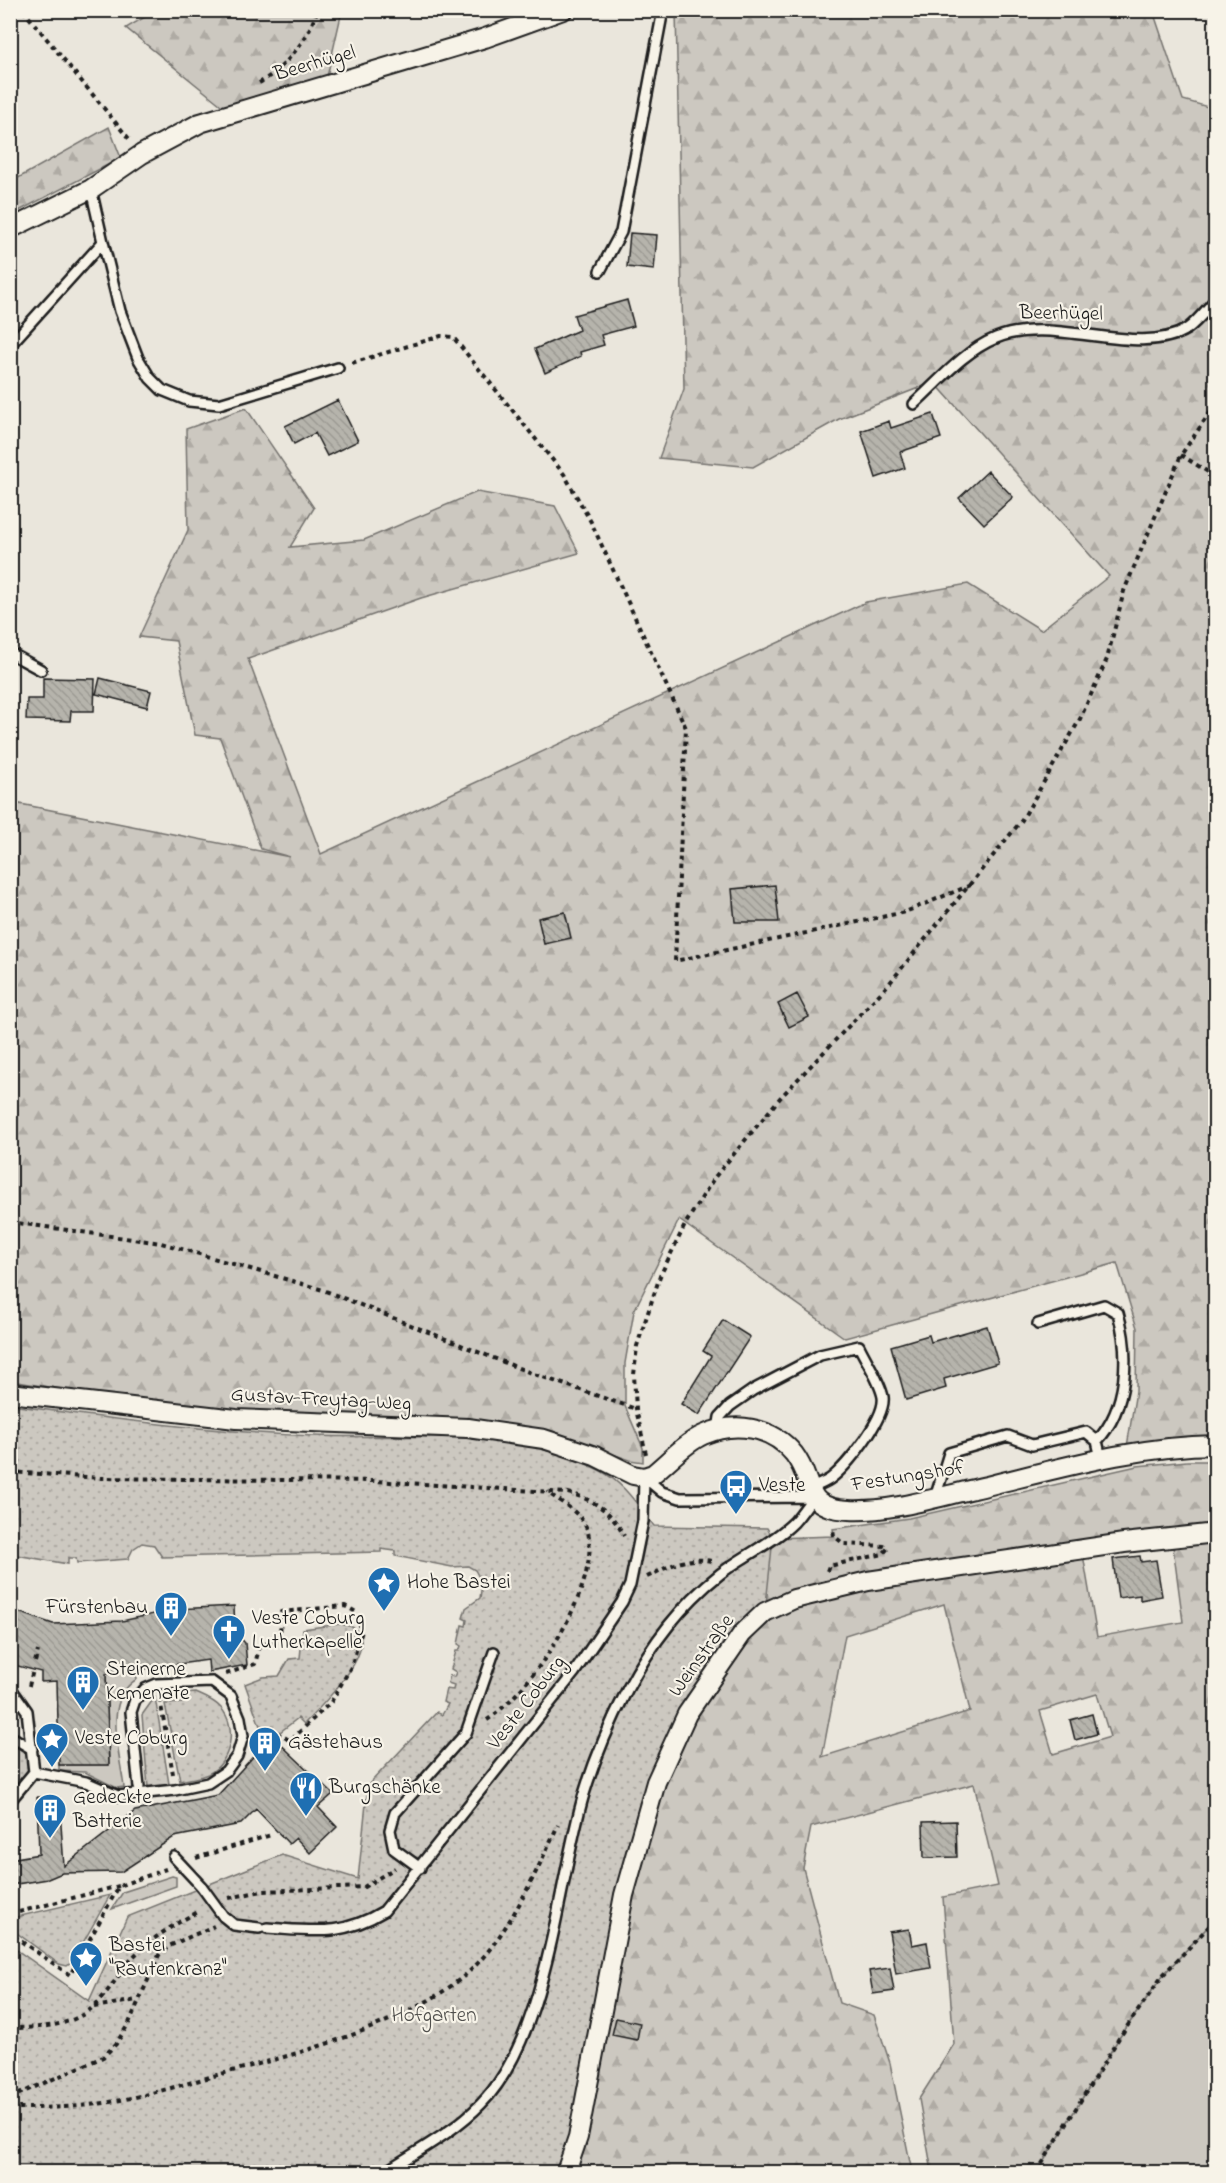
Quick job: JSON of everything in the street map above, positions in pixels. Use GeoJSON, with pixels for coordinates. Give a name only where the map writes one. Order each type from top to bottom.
{"type":"FeatureCollection","features":[{"type":"Feature","properties":{"kind":"street","name":"Beerhügel"},"geometry":{"type":"LineString","coordinates":[[10,229],[92,189],[142,154],[200,123],[485,38],[563,10]]}},
{"type":"Feature","properties":{"kind":"street","name":"Gustav-Freytag-Weg"},"geometry":{"type":"LineString","coordinates":[[10,1393],[100,1406],[236,1419],[468,1428],[544,1439],[595,1456],[624,1472],[644,1477]]}},
{"type":"Feature","properties":{"kind":"street"},"geometry":{"type":"LineString","coordinates":[[644,1477],[653,1474],[701,1436],[718,1430],[756,1429],[778,1438],[795,1455],[811,1493]]}},
{"type":"Feature","properties":{"kind":"street","name":"Festungshof"},"geometry":{"type":"LineString","coordinates":[[811,1493],[824,1506],[851,1510],[935,1498],[1099,1449],[1148,1450],[1215,1445]]}},
{"type":"Feature","properties":{"kind":"street","name":"Weinstraße"},"geometry":{"type":"LineString","coordinates":[[566,2172],[578,2137],[624,1895],[656,1782],[674,1737],[687,1714],[742,1634],[765,1612],[794,1599],[868,1581],[1124,1543],[1215,1533]]}},
{"type":"Feature","properties":{"kind":"lane"},"geometry":{"type":"LineString","coordinates":[[600,271],[621,232],[663,10]]}},
{"type":"Feature","properties":{"kind":"lane"},"geometry":{"type":"LineString","coordinates":[[92,189],[120,311],[138,358],[150,378],[162,390],[189,401],[219,404],[338,368]]}},
{"type":"Feature","properties":{"kind":"lane"},"geometry":{"type":"LineString","coordinates":[[10,345],[103,242]]}},
{"type":"Feature","properties":{"kind":"lane","name":"Beerhügel"},"geometry":{"type":"LineString","coordinates":[[914,404],[972,351],[998,338],[1025,332],[1050,332],[1096,334],[1141,341],[1165,339],[1188,328],[1215,299]]}},
{"type":"Feature","properties":{"kind":"lane"},"geometry":{"type":"LineString","coordinates":[[10,653],[42,670]]}},
{"type":"Feature","properties":{"kind":"lane"},"geometry":{"type":"LineString","coordinates":[[935,1498],[949,1453],[1008,1436],[1032,1445],[1086,1432],[1099,1449],[1121,1398],[1125,1353],[1124,1333],[1118,1313],[1104,1305],[1038,1324]]}},
{"type":"Feature","properties":{"kind":"lane"},"geometry":{"type":"LineString","coordinates":[[385,2172],[447,2131],[481,2104],[515,2055],[540,1980],[584,1796],[600,1747],[628,1689],[659,1639],[689,1600],[721,1573],[793,1522],[811,1493],[830,1479],[855,1452],[877,1421],[883,1397],[859,1346],[820,1355],[753,1390],[730,1406],[720,1417],[718,1430]]}},
{"type":"Feature","properties":{"kind":"lane"},"geometry":{"type":"LineString","coordinates":[[644,1477],[662,1492],[680,1498],[811,1493]]}},
{"type":"Feature","properties":{"kind":"lane","name":"Veste Coburg"},"geometry":{"type":"LineString","coordinates":[[224,1918],[234,1924],[263,1928],[334,1932],[365,1923],[384,1911],[574,1673],[622,1602],[630,1585],[643,1521],[644,1477]]}},
{"type":"Feature","properties":{"kind":"lane"},"geometry":{"type":"LineString","coordinates":[[420,1868],[394,1849],[390,1830],[395,1812],[466,1733],[494,1652]]}},
{"type":"Feature","properties":{"kind":"lane"},"geometry":{"type":"LineString","coordinates":[[34,1772],[86,1782],[118,1796],[175,1790],[208,1783],[226,1771],[237,1756],[243,1736],[231,1696],[212,1682],[158,1684],[145,1689],[135,1701],[130,1712],[139,1787]]}},
{"type":"Feature","properties":{"kind":"lane"},"geometry":{"type":"LineString","coordinates":[[10,1687],[27,1711],[34,1772],[10,1801]]}},
{"type":"Feature","properties":{"kind":"lane"},"geometry":{"type":"LineString","coordinates":[[10,1736],[32,1749]]}},
{"type":"Feature","properties":{"kind":"lane"},"geometry":{"type":"LineString","coordinates":[[174,1857],[202,1887],[224,1918]]}},
{"type":"Feature","properties":{"kind":"path"},"geometry":{"type":"LineString","coordinates":[[23,10],[142,154]]}},
{"type":"Feature","properties":{"kind":"path"},"geometry":{"type":"LineString","coordinates":[[255,85],[274,75],[297,48],[316,10]]}},
{"type":"Feature","properties":{"kind":"path"},"geometry":{"type":"LineString","coordinates":[[338,368],[441,336],[453,337],[564,474],[591,522],[686,728],[675,961],[905,912],[972,885]]}},
{"type":"Feature","properties":{"kind":"path"},"geometry":{"type":"LineString","coordinates":[[644,1477],[647,1458],[636,1409],[634,1375],[638,1346],[660,1276],[686,1223],[714,1178],[780,1098],[888,985],[972,885],[1022,820],[1080,719],[1107,659],[1124,591],[1181,455],[1215,404]]}},
{"type":"Feature","properties":{"kind":"path"},"geometry":{"type":"LineString","coordinates":[[1181,455],[1215,477]]}},
{"type":"Feature","properties":{"kind":"path"},"geometry":{"type":"LineString","coordinates":[[10,1222],[161,1243],[323,1290],[531,1373],[636,1409]]}},
{"type":"Feature","properties":{"kind":"path"},"geometry":{"type":"LineString","coordinates":[[10,1472],[101,1478],[374,1481],[471,1485],[583,1496],[602,1507],[615,1519],[635,1558]]}},
{"type":"Feature","properties":{"kind":"path"},"geometry":{"type":"LineString","coordinates":[[466,1733],[498,1713],[530,1679],[551,1651],[577,1600],[588,1560],[590,1536],[579,1515],[546,1492]]}},
{"type":"Feature","properties":{"kind":"path"},"geometry":{"type":"LineString","coordinates":[[831,1577],[826,1573],[829,1566],[883,1554],[888,1548],[843,1544],[834,1536],[833,1529]]}},
{"type":"Feature","properties":{"kind":"path"},"geometry":{"type":"LineString","coordinates":[[630,1585],[675,1563],[694,1558],[711,1561],[721,1573]]}},
{"type":"Feature","properties":{"kind":"path"},"geometry":{"type":"LineString","coordinates":[[212,1682],[230,1671],[255,1664],[261,1645],[280,1641],[281,1612],[345,1606],[356,1612],[362,1631],[351,1667],[331,1702],[290,1741],[279,1732],[268,1732],[254,1742],[243,1736]]}},
{"type":"Feature","properties":{"kind":"path"},"geometry":{"type":"LineString","coordinates":[[35,1662],[38,1651]]}},
{"type":"Feature","properties":{"kind":"path"},"geometry":{"type":"LineString","coordinates":[[158,1684],[175,1790]]}},
{"type":"Feature","properties":{"kind":"path"},"geometry":{"type":"LineString","coordinates":[[10,2108],[80,2106],[142,2096],[320,2047],[406,2011],[449,1987],[475,1965],[511,1916],[561,1821]]}},
{"type":"Feature","properties":{"kind":"path"},"geometry":{"type":"LineString","coordinates":[[119,1886],[70,1975],[12,1935],[10,1914],[119,1886],[219,1849],[271,1835]]}},
{"type":"Feature","properties":{"kind":"path"},"geometry":{"type":"LineString","coordinates":[[223,1899],[262,1891],[364,1887],[407,1860]]}},
{"type":"Feature","properties":{"kind":"path"},"geometry":{"type":"LineString","coordinates":[[10,2028],[44,2028],[79,2016],[94,2007],[135,1956],[157,1937],[204,1909]]}},
{"type":"Feature","properties":{"kind":"path"},"geometry":{"type":"LineString","coordinates":[[10,2098],[104,2057],[116,2044],[129,2023],[137,2000],[159,1955],[168,1946],[224,1918]]}},
{"type":"Feature","properties":{"kind":"path"},"geometry":{"type":"LineString","coordinates":[[1037,2172],[1119,2038],[1163,1975],[1215,1919]]}},
{"type":"Feature","properties":{"kind":"path"},"geometry":{"type":"LineString","coordinates":[[94,2007],[137,2000]]}},
{"type":"Feature","properties":{"kind":"green space"},"geometry":{"type":"Polygon","coordinates":[[[155,11],[342,11],[327,77],[226,109],[126,28],[155,11]]]}},
{"type":"Feature","properties":{"kind":"green space"},"geometry":{"type":"Polygon","coordinates":[[[676,11],[1153,11],[1183,100],[1215,109],[1215,1445],[1126,1453],[1136,1391],[1137,1328],[1117,1263],[845,1338],[679,1220],[634,1311],[625,1363],[625,1406],[643,1448],[643,1462],[630,1460],[542,1430],[464,1419],[320,1417],[245,1413],[117,1398],[11,1381],[10,802],[290,857],[261,849],[220,738],[195,735],[176,641],[139,637],[188,530],[186,429],[246,408],[314,508],[290,547],[364,540],[477,492],[555,506],[579,553],[421,598],[248,659],[321,854],[866,602],[968,584],[1041,630],[1109,576],[934,382],[839,419],[753,467],[659,458],[684,389],[676,11]]]}},
{"type":"Feature","properties":{"kind":"green space"},"geometry":{"type":"Polygon","coordinates":[[[109,127],[121,158],[11,215],[11,182],[109,127]]]}},
{"type":"Feature","properties":{"kind":"green space","name":"Hofgarten"},"geometry":{"type":"Polygon","coordinates":[[[11,1405],[124,1420],[238,1431],[314,1436],[460,1438],[496,1441],[532,1447],[567,1457],[601,1471],[624,1488],[654,1526],[767,1528],[773,1538],[766,1604],[671,1734],[575,2117],[567,2145],[554,2172],[11,2172],[11,1946],[89,2001],[127,1917],[282,1855],[358,1879],[368,1785],[437,1712],[442,1715],[448,1704],[443,1702],[446,1689],[453,1690],[454,1685],[448,1683],[450,1675],[454,1677],[456,1672],[451,1669],[456,1651],[459,1651],[461,1646],[458,1644],[462,1625],[466,1626],[467,1620],[463,1618],[466,1608],[480,1598],[482,1583],[475,1570],[468,1566],[452,1567],[395,1556],[395,1551],[381,1549],[381,1552],[162,1557],[154,1545],[142,1543],[133,1549],[128,1559],[77,1563],[76,1558],[68,1558],[68,1564],[11,1554],[11,1405]]]}},
{"type":"Feature","properties":{"kind":"green space"},"geometry":{"type":"Polygon","coordinates":[[[1215,1461],[1215,1919],[1163,1975],[1119,2038],[1037,2172],[932,2172],[919,2099],[954,2044],[943,1897],[998,1886],[974,1784],[811,1827],[803,1868],[839,2003],[874,2015],[890,2063],[912,2172],[14,2172],[181,2047],[773,1538],[834,1536],[833,1529],[909,1518],[1137,1466],[1215,1461]],[[1171,1532],[1081,1543],[1097,1637],[1183,1622],[1171,1532]],[[944,1604],[845,1635],[822,1757],[970,1711],[944,1604]],[[1097,1694],[1040,1711],[1053,1754],[1110,1737],[1097,1694]]]}},
{"type":"Feature","properties":{"kind":"green space"},"geometry":{"type":"Polygon","coordinates":[[[340,1624],[354,1628],[361,1637],[360,1649],[345,1678],[304,1724],[298,1718],[266,1743],[245,1684],[263,1677],[279,1676],[289,1659],[300,1658],[303,1629],[340,1624]]]}},
{"type":"Feature","properties":{"kind":"green space"},"geometry":{"type":"Polygon","coordinates":[[[136,1671],[137,1679],[126,1688],[116,1714],[117,1744],[124,1787],[117,1788],[85,1772],[59,1771],[59,1765],[109,1765],[106,1674],[136,1671]]]}},
{"type":"Feature","properties":{"kind":"green space"},"geometry":{"type":"Polygon","coordinates":[[[196,1693],[221,1708],[229,1725],[230,1744],[222,1762],[216,1769],[205,1775],[180,1781],[165,1704],[182,1703],[181,1694],[196,1693]]]}},
{"type":"Feature","properties":{"kind":"green space"},"geometry":{"type":"Polygon","coordinates":[[[155,1697],[169,1784],[148,1788],[142,1715],[155,1697]]]}},
{"type":"Feature","properties":{"kind":"green space"},"geometry":{"type":"Polygon","coordinates":[[[10,1742],[33,1759],[34,1771],[10,1798],[10,1742]]]}},
{"type":"Feature","properties":{"kind":"green space"},"geometry":{"type":"Polygon","coordinates":[[[172,1876],[176,1877],[176,1886],[112,1909],[123,1892],[172,1876]]]}},
{"type":"Feature","properties":{"kind":"green space"},"geometry":{"type":"Polygon","coordinates":[[[110,1895],[72,1962],[67,1966],[59,1964],[17,1933],[16,1917],[110,1895]]]}},
{"type":"Feature","properties":{"kind":"green space"},"geometry":{"type":"Polygon","coordinates":[[[1215,1919],[1215,2172],[1037,2172],[1119,2038],[1163,1975],[1215,1919]]]}},
{"type":"Feature","properties":{"kind":"building"},"geometry":{"type":"Polygon","coordinates":[[[630,233],[657,235],[654,270],[627,267],[630,233]]]}},
{"type":"Feature","properties":{"kind":"building"},"geometry":{"type":"Polygon","coordinates":[[[627,300],[634,326],[601,335],[604,345],[580,352],[581,356],[545,373],[535,349],[579,330],[574,315],[627,300]]]}},
{"type":"Feature","properties":{"kind":"building"},"geometry":{"type":"Polygon","coordinates":[[[338,400],[358,441],[327,456],[315,433],[294,444],[285,426],[338,400]]]}},
{"type":"Feature","properties":{"kind":"building"},"geometry":{"type":"Polygon","coordinates":[[[933,414],[941,438],[900,452],[905,468],[876,478],[861,431],[889,421],[891,428],[933,414]]]}},
{"type":"Feature","properties":{"kind":"building"},"geometry":{"type":"Polygon","coordinates":[[[988,471],[1013,497],[984,524],[959,498],[988,471]]]}},
{"type":"Feature","properties":{"kind":"building"},"geometry":{"type":"Polygon","coordinates":[[[43,678],[95,679],[94,711],[71,711],[70,721],[26,720],[27,699],[43,699],[43,678]]]}},
{"type":"Feature","properties":{"kind":"building"},"geometry":{"type":"Polygon","coordinates":[[[100,678],[151,691],[147,707],[96,694],[100,678]]]}},
{"type":"Feature","properties":{"kind":"building"},"geometry":{"type":"Polygon","coordinates":[[[775,885],[779,922],[735,922],[732,889],[775,885]]]}},
{"type":"Feature","properties":{"kind":"building"},"geometry":{"type":"Polygon","coordinates":[[[565,912],[571,938],[544,944],[538,918],[565,912]]]}},
{"type":"Feature","properties":{"kind":"building"},"geometry":{"type":"Polygon","coordinates":[[[797,994],[809,1017],[789,1027],[778,1004],[797,994]]]}},
{"type":"Feature","properties":{"kind":"building"},"geometry":{"type":"Polygon","coordinates":[[[723,1320],[750,1337],[699,1415],[681,1404],[711,1356],[703,1351],[723,1320]]]}},
{"type":"Feature","properties":{"kind":"building"},"geometry":{"type":"Polygon","coordinates":[[[987,1326],[998,1363],[944,1379],[946,1388],[906,1400],[891,1346],[929,1335],[931,1342],[987,1326]]]}},
{"type":"Feature","properties":{"kind":"building"},"geometry":{"type":"Polygon","coordinates":[[[1140,1556],[1141,1562],[1156,1560],[1162,1596],[1140,1600],[1140,1595],[1118,1598],[1113,1559],[1140,1556]]]}},
{"type":"Feature","properties":{"kind":"building"},"geometry":{"type":"Polygon","coordinates":[[[234,1606],[235,1632],[245,1643],[247,1665],[209,1672],[208,1660],[106,1674],[109,1765],[59,1765],[57,1681],[41,1682],[41,1672],[10,1664],[10,1609],[53,1624],[122,1621],[176,1609],[234,1606]]]}},
{"type":"Feature","properties":{"kind":"building"},"geometry":{"type":"Polygon","coordinates":[[[1092,1714],[1097,1734],[1075,1740],[1070,1720],[1092,1714]]]}},
{"type":"Feature","properties":{"kind":"building"},"geometry":{"type":"Polygon","coordinates":[[[272,1736],[333,1794],[318,1807],[337,1827],[310,1853],[296,1838],[289,1844],[256,1809],[241,1824],[174,1837],[121,1872],[62,1873],[48,1879],[10,1885],[10,1859],[39,1854],[37,1797],[59,1798],[64,1866],[135,1811],[218,1795],[272,1736]]]}},
{"type":"Feature","properties":{"kind":"building"},"geometry":{"type":"Polygon","coordinates":[[[956,1821],[957,1857],[924,1858],[923,1822],[956,1821]]]}},
{"type":"Feature","properties":{"kind":"building"},"geometry":{"type":"Polygon","coordinates":[[[909,1929],[912,1945],[927,1942],[931,1968],[896,1974],[889,1932],[909,1929]]]}},
{"type":"Feature","properties":{"kind":"building"},"geometry":{"type":"Polygon","coordinates":[[[890,1968],[894,1991],[873,1994],[869,1971],[890,1968]]]}},
{"type":"Feature","properties":{"kind":"building"},"geometry":{"type":"Polygon","coordinates":[[[616,2018],[640,2023],[637,2040],[612,2035],[616,2018]]]}},
{"type":"Feature","properties":{"kind":"place","name":"Veste"},"geometry":{"type":"Point","coordinates":[736,1515]}},
{"type":"Feature","properties":{"kind":"place","name":"Hohe Bastei"},"geometry":{"type":"Point","coordinates":[384,1612]}},
{"type":"Feature","properties":{"kind":"place","name":"Fürstenbau"},"geometry":{"type":"Point","coordinates":[171,1637]}},
{"type":"Feature","properties":{"kind":"place","name":"Veste Coburg Lutherkapelle"},"geometry":{"type":"Point","coordinates":[229,1660]}},
{"type":"Feature","properties":{"kind":"place","name":"Steinerne Kemenate"},"geometry":{"type":"Point","coordinates":[83,1711]}},
{"type":"Feature","properties":{"kind":"place","name":"Veste Coburg"},"geometry":{"type":"Point","coordinates":[52,1768]}},
{"type":"Feature","properties":{"kind":"place","name":"Gästehaus"},"geometry":{"type":"Point","coordinates":[265,1772]}},
{"type":"Feature","properties":{"kind":"place","name":"Burgschänke"},"geometry":{"type":"Point","coordinates":[306,1817]}},
{"type":"Feature","properties":{"kind":"place","name":"Gedeckte Batterie"},"geometry":{"type":"Point","coordinates":[50,1839]}},
{"type":"Feature","properties":{"kind":"place","name":"Bastei \"Rautenkranz\""},"geometry":{"type":"Point","coordinates":[86,1987]}}]}
